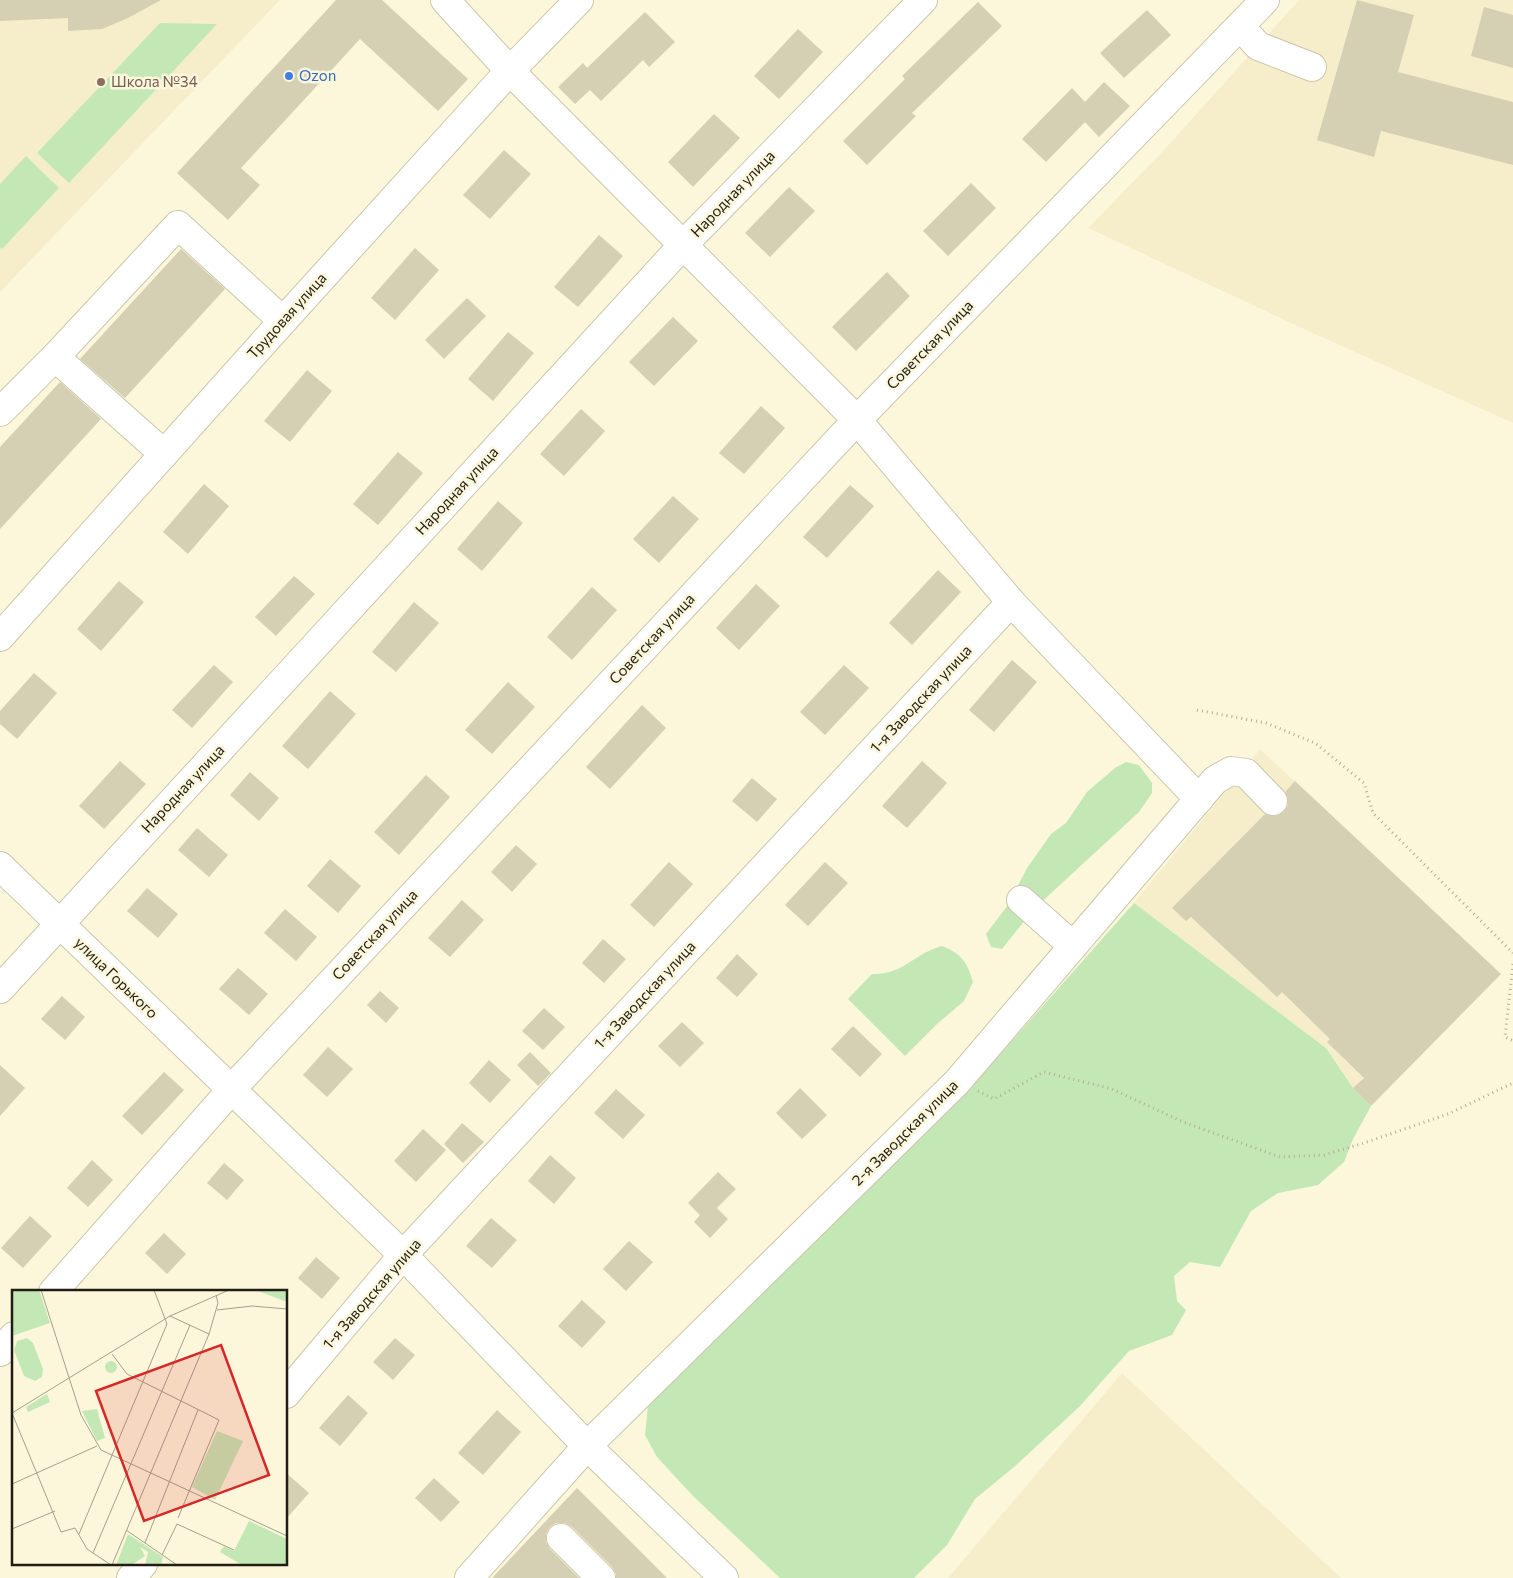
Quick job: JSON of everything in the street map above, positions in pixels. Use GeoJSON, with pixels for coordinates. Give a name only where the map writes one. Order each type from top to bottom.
{"type":"FeatureCollection","features":[{"type":"Feature","properties":{"kind":"street"},"geometry":{"type":"LineString","coordinates":[[445,0],[510,71],[857,420],[1011,602],[1199,798]]}},
{"type":"Feature","properties":{"kind":"street","name":"Трудовая улица"},"geometry":{"type":"LineString","coordinates":[[0,637],[510,71],[580,0]]}},
{"type":"Feature","properties":{"kind":"street","name":"Народная улица"},"geometry":{"type":"LineString","coordinates":[[0,989],[683,245],[923,0]]}},
{"type":"Feature","properties":{"kind":"street","name":"Советская улица"},"geometry":{"type":"LineString","coordinates":[[55,1290],[231,1089],[857,420],[1265,0]]}},
{"type":"Feature","properties":{"kind":"street"},"geometry":{"type":"LineString","coordinates":[[1240,26],[1258,46],[1312,67]]}},
{"type":"Feature","properties":{"kind":"street"},"geometry":{"type":"LineString","coordinates":[[0,412],[56,358],[178,225],[283,321]]}},
{"type":"Feature","properties":{"kind":"street"},"geometry":{"type":"LineString","coordinates":[[56,358],[164,454]]}},
{"type":"Feature","properties":{"kind":"street","name":"1-я Заводская улица"},"geometry":{"type":"LineString","coordinates":[[288,1392],[403,1255],[1011,602]]}},
{"type":"Feature","properties":{"kind":"street","name":"2-я Заводская улица"},"geometry":{"type":"LineString","coordinates":[[469,1578],[587,1446],[957,1082],[1215,780],[1231,771],[1246,773],[1273,801]]}},
{"type":"Feature","properties":{"kind":"street","name":"улица Горького"},"geometry":{"type":"LineString","coordinates":[[0,866],[403,1255],[587,1446],[724,1578]]}},
{"type":"Feature","properties":{"kind":"street"},"geometry":{"type":"LineString","coordinates":[[1022,900],[1073,946]]}},
{"type":"Feature","properties":{"kind":"street"},"geometry":{"type":"LineString","coordinates":[[0,1352],[12,1338]]}},
{"type":"Feature","properties":{"kind":"street"},"geometry":{"type":"LineString","coordinates":[[561,1538],[601,1578]]}},
{"type":"Feature","properties":{"kind":"street"},"geometry":{"type":"LineString","coordinates":[[131,1578],[141,1566]]}},
{"type":"Feature","properties":{"kind":"path"},"geometry":{"type":"LineString","coordinates":[[1197,710],[1266,724],[1315,743],[1364,783],[1373,813],[1513,953]]}},
{"type":"Feature","properties":{"kind":"path"},"geometry":{"type":"LineString","coordinates":[[1513,964],[1505,1037],[1513,1041]]}},
{"type":"Feature","properties":{"kind":"path"},"geometry":{"type":"LineString","coordinates":[[957,1082],[994,1099],[1044,1072],[1112,1089],[1183,1122],[1280,1157],[1324,1155],[1361,1144],[1448,1114],[1513,1084]]}},
{"type":"Feature","properties":{"kind":"shaded area","name":"Школа №34"},"geometry":{"type":"Polygon","coordinates":[[[0,0],[280,0],[0,292],[0,0]]]}},
{"type":"Feature","properties":{"kind":"shaded area"},"geometry":{"type":"Polygon","coordinates":[[[1299,0],[1513,0],[1513,423],[1306,330],[1088,228],[1164,150],[1299,0]]]}},
{"type":"Feature","properties":{"kind":"shaded area"},"geometry":{"type":"Polygon","coordinates":[[[1260,749],[1501,974],[1371,1106],[1353,1088],[1326,1048],[1134,903],[1260,749]]]}},
{"type":"Feature","properties":{"kind":"shaded area"},"geometry":{"type":"Polygon","coordinates":[[[1122,1373],[1341,1578],[948,1578],[1122,1373]]]}},
{"type":"Feature","properties":{"kind":"green space"},"geometry":{"type":"Polygon","coordinates":[[[160,23],[217,24],[69,183],[37,153],[160,23]]]}},
{"type":"Feature","properties":{"kind":"green space"},"geometry":{"type":"Polygon","coordinates":[[[26,156],[59,188],[2,249],[0,247],[0,184],[26,156]]]}},
{"type":"Feature","properties":{"kind":"green space"},"geometry":{"type":"Polygon","coordinates":[[[1126,762],[1139,765],[1152,783],[1152,793],[1139,812],[1035,908],[1002,949],[991,947],[986,934],[1008,905],[1027,868],[1051,834],[1066,823],[1087,792],[1115,768],[1126,762]]]}},
{"type":"Feature","properties":{"kind":"green space"},"geometry":{"type":"Polygon","coordinates":[[[1134,903],[1326,1048],[1353,1088],[1371,1106],[1353,1139],[1344,1162],[1318,1185],[1278,1193],[1251,1211],[1220,1267],[1190,1262],[1174,1276],[1177,1301],[1186,1310],[1172,1335],[1129,1351],[1080,1406],[1014,1467],[975,1499],[947,1545],[914,1578],[780,1578],[694,1497],[657,1457],[645,1435],[648,1406],[978,1079],[1134,903]]]}},
{"type":"Feature","properties":{"kind":"green space"},"geometry":{"type":"Polygon","coordinates":[[[942,946],[954,952],[963,960],[973,982],[964,1001],[937,1024],[905,1056],[848,999],[872,974],[893,971],[924,953],[942,946]]]}},
{"type":"Feature","properties":{"kind":"building"},"geometry":{"type":"Polygon","coordinates":[[[0,0],[161,0],[128,18],[102,29],[68,31],[68,18],[0,21],[0,0]]]}},
{"type":"Feature","properties":{"kind":"building"},"geometry":{"type":"Polygon","coordinates":[[[336,0],[382,0],[468,79],[438,111],[360,39],[241,168],[260,185],[228,220],[177,173],[336,0]]]}},
{"type":"Feature","properties":{"kind":"building"},"geometry":{"type":"Polygon","coordinates":[[[1357,0],[1414,15],[1398,72],[1513,102],[1513,165],[1381,131],[1374,157],[1317,140],[1357,0]]]}},
{"type":"Feature","properties":{"kind":"building"},"geometry":{"type":"Polygon","coordinates":[[[978,2],[1002,26],[912,113],[916,116],[867,165],[843,141],[905,79],[902,76],[978,2]]]}},
{"type":"Feature","properties":{"kind":"building"},"geometry":{"type":"Polygon","coordinates":[[[1484,7],[1513,15],[1513,68],[1471,56],[1484,7]]]}},
{"type":"Feature","properties":{"kind":"building"},"geometry":{"type":"Polygon","coordinates":[[[1147,10],[1171,35],[1124,78],[1100,53],[1147,10]]]}},
{"type":"Feature","properties":{"kind":"building"},"geometry":{"type":"Polygon","coordinates":[[[645,12],[675,42],[649,67],[643,60],[601,101],[590,90],[575,104],[558,87],[583,63],[587,68],[645,12]]]}},
{"type":"Feature","properties":{"kind":"building"},"geometry":{"type":"Polygon","coordinates":[[[798,29],[823,52],[779,99],[754,76],[798,29]]]}},
{"type":"Feature","properties":{"kind":"building"},"geometry":{"type":"Polygon","coordinates":[[[1104,82],[1130,106],[1099,137],[1085,122],[1046,162],[1022,139],[1072,88],[1085,102],[1104,82]]]}},
{"type":"Feature","properties":{"kind":"building"},"geometry":{"type":"Polygon","coordinates":[[[714,114],[740,138],[693,187],[668,162],[714,114]]]}},
{"type":"Feature","properties":{"kind":"building"},"geometry":{"type":"Polygon","coordinates":[[[504,150],[531,174],[490,219],[463,195],[504,150]]]}},
{"type":"Feature","properties":{"kind":"building"},"geometry":{"type":"Polygon","coordinates":[[[971,183],[996,208],[948,256],[923,231],[971,183]]]}},
{"type":"Feature","properties":{"kind":"building"},"geometry":{"type":"Polygon","coordinates":[[[789,187],[815,211],[770,257],[745,233],[789,187]]]}},
{"type":"Feature","properties":{"kind":"building"},"geometry":{"type":"Polygon","coordinates":[[[599,235],[623,256],[578,307],[554,287],[599,235]]]}},
{"type":"Feature","properties":{"kind":"building"},"geometry":{"type":"Polygon","coordinates":[[[415,248],[439,270],[395,320],[371,298],[415,248]]]}},
{"type":"Feature","properties":{"kind":"building"},"geometry":{"type":"Polygon","coordinates":[[[181,249],[225,289],[125,398],[80,359],[181,249]]]}},
{"type":"Feature","properties":{"kind":"building"},"geometry":{"type":"Polygon","coordinates":[[[887,272],[910,296],[856,351],[832,327],[887,272]]]}},
{"type":"Feature","properties":{"kind":"building"},"geometry":{"type":"Polygon","coordinates":[[[467,298],[486,316],[444,359],[425,340],[467,298]]]}},
{"type":"Feature","properties":{"kind":"building"},"geometry":{"type":"Polygon","coordinates":[[[673,317],[698,341],[654,386],[629,362],[673,317]]]}},
{"type":"Feature","properties":{"kind":"building"},"geometry":{"type":"Polygon","coordinates":[[[508,332],[534,353],[493,401],[468,379],[508,332]]]}},
{"type":"Feature","properties":{"kind":"building"},"geometry":{"type":"Polygon","coordinates":[[[307,370],[332,391],[290,442],[264,421],[307,370]]]}},
{"type":"Feature","properties":{"kind":"building"},"geometry":{"type":"Polygon","coordinates":[[[60,382],[101,419],[0,529],[0,447],[60,382]]]}},
{"type":"Feature","properties":{"kind":"building"},"geometry":{"type":"Polygon","coordinates":[[[761,406],[785,428],[744,474],[719,453],[761,406]]]}},
{"type":"Feature","properties":{"kind":"building"},"geometry":{"type":"Polygon","coordinates":[[[581,409],[605,431],[564,476],[540,454],[581,409]]]}},
{"type":"Feature","properties":{"kind":"building"},"geometry":{"type":"Polygon","coordinates":[[[398,452],[423,473],[378,525],[353,504],[398,452]]]}},
{"type":"Feature","properties":{"kind":"building"},"geometry":{"type":"Polygon","coordinates":[[[204,484],[229,506],[188,554],[163,532],[204,484]]]}},
{"type":"Feature","properties":{"kind":"building"},"geometry":{"type":"Polygon","coordinates":[[[850,485],[874,506],[827,558],[803,537],[850,485]]]}},
{"type":"Feature","properties":{"kind":"building"},"geometry":{"type":"Polygon","coordinates":[[[673,496],[699,519],[659,563],[633,539],[673,496]]]}},
{"type":"Feature","properties":{"kind":"building"},"geometry":{"type":"Polygon","coordinates":[[[498,501],[523,523],[482,571],[457,549],[498,501]]]}},
{"type":"Feature","properties":{"kind":"building"},"geometry":{"type":"Polygon","coordinates":[[[938,570],[961,592],[912,645],[889,623],[938,570]]]}},
{"type":"Feature","properties":{"kind":"building"},"geometry":{"type":"Polygon","coordinates":[[[294,576],[315,594],[276,636],[255,617],[294,576]]]}},
{"type":"Feature","properties":{"kind":"building"},"geometry":{"type":"Polygon","coordinates":[[[119,581],[144,602],[101,651],[77,629],[119,581]]]}},
{"type":"Feature","properties":{"kind":"building"},"geometry":{"type":"Polygon","coordinates":[[[756,584],[780,606],[739,650],[716,628],[756,584]]]}},
{"type":"Feature","properties":{"kind":"building"},"geometry":{"type":"Polygon","coordinates":[[[592,587],[617,610],[572,660],[547,637],[592,587]]]}},
{"type":"Feature","properties":{"kind":"building"},"geometry":{"type":"Polygon","coordinates":[[[414,602],[439,623],[396,672],[372,652],[414,602]]]}},
{"type":"Feature","properties":{"kind":"building"},"geometry":{"type":"Polygon","coordinates":[[[1012,660],[1037,682],[994,732],[969,710],[1012,660]]]}},
{"type":"Feature","properties":{"kind":"building"},"geometry":{"type":"Polygon","coordinates":[[[214,665],[233,682],[192,728],[172,710],[214,665]]]}},
{"type":"Feature","properties":{"kind":"building"},"geometry":{"type":"Polygon","coordinates":[[[844,665],[869,688],[825,735],[800,712],[844,665]]]}},
{"type":"Feature","properties":{"kind":"building"},"geometry":{"type":"Polygon","coordinates":[[[34,673],[57,693],[17,739],[0,724],[0,711],[34,673]]]}},
{"type":"Feature","properties":{"kind":"building"},"geometry":{"type":"Polygon","coordinates":[[[508,682],[535,707],[492,754],[465,730],[508,682]]]}},
{"type":"Feature","properties":{"kind":"building"},"geometry":{"type":"Polygon","coordinates":[[[330,691],[356,714],[308,769],[282,746],[330,691]]]}},
{"type":"Feature","properties":{"kind":"building"},"geometry":{"type":"Polygon","coordinates":[[[642,705],[666,728],[610,789],[586,767],[642,705]]]}},
{"type":"Feature","properties":{"kind":"building"},"geometry":{"type":"Polygon","coordinates":[[[120,761],[146,784],[104,829],[79,806],[120,761]]]}},
{"type":"Feature","properties":{"kind":"building"},"geometry":{"type":"Polygon","coordinates":[[[922,761],[947,783],[907,828],[882,806],[922,761]]]}},
{"type":"Feature","properties":{"kind":"building"},"geometry":{"type":"Polygon","coordinates":[[[250,772],[279,798],[259,821],[230,795],[250,772]]]}},
{"type":"Feature","properties":{"kind":"building"},"geometry":{"type":"Polygon","coordinates":[[[426,775],[450,797],[399,855],[374,832],[426,775]]]}},
{"type":"Feature","properties":{"kind":"building"},"geometry":{"type":"Polygon","coordinates":[[[752,778],[777,799],[757,822],[732,801],[752,778]]]}},
{"type":"Feature","properties":{"kind":"building"},"geometry":{"type":"Polygon","coordinates":[[[1295,781],[1501,974],[1371,1106],[1353,1088],[1364,1078],[1327,1042],[1330,1039],[1282,992],[1277,997],[1191,917],[1186,921],[1172,908],[1265,814],[1276,816],[1284,812],[1288,805],[1288,798],[1285,792],[1295,781]]]}},
{"type":"Feature","properties":{"kind":"building"},"geometry":{"type":"Polygon","coordinates":[[[197,828],[228,855],[209,877],[178,850],[197,828]]]}},
{"type":"Feature","properties":{"kind":"building"},"geometry":{"type":"Polygon","coordinates":[[[516,845],[537,864],[512,892],[491,872],[516,845]]]}},
{"type":"Feature","properties":{"kind":"building"},"geometry":{"type":"Polygon","coordinates":[[[330,859],[361,886],[338,913],[307,886],[330,859]]]}},
{"type":"Feature","properties":{"kind":"building"},"geometry":{"type":"Polygon","coordinates":[[[669,862],[693,884],[654,927],[630,905],[669,862]]]}},
{"type":"Feature","properties":{"kind":"building"},"geometry":{"type":"Polygon","coordinates":[[[825,862],[848,883],[808,926],[785,905],[825,862]]]}},
{"type":"Feature","properties":{"kind":"building"},"geometry":{"type":"Polygon","coordinates":[[[147,888],[178,914],[158,938],[127,911],[147,888]]]}},
{"type":"Feature","properties":{"kind":"building"},"geometry":{"type":"Polygon","coordinates":[[[462,900],[484,920],[450,957],[428,938],[462,900]]]}},
{"type":"Feature","properties":{"kind":"building"},"geometry":{"type":"Polygon","coordinates":[[[285,909],[317,937],[296,961],[264,933],[285,909]]]}},
{"type":"Feature","properties":{"kind":"building"},"geometry":{"type":"Polygon","coordinates":[[[603,939],[626,959],[604,983],[582,963],[603,939]]]}},
{"type":"Feature","properties":{"kind":"building"},"geometry":{"type":"Polygon","coordinates":[[[737,954],[758,974],[737,997],[716,978],[737,954]]]}},
{"type":"Feature","properties":{"kind":"building"},"geometry":{"type":"Polygon","coordinates":[[[238,968],[268,994],[249,1015],[219,989],[238,968]]]}},
{"type":"Feature","properties":{"kind":"building"},"geometry":{"type":"Polygon","coordinates":[[[380,991],[399,1008],[386,1023],[367,1005],[380,991]]]}},
{"type":"Feature","properties":{"kind":"building"},"geometry":{"type":"Polygon","coordinates":[[[62,996],[85,1017],[65,1040],[41,1019],[62,996]]]}},
{"type":"Feature","properties":{"kind":"building"},"geometry":{"type":"Polygon","coordinates":[[[544,1008],[565,1027],[543,1050],[522,1031],[544,1008]]]}},
{"type":"Feature","properties":{"kind":"building"},"geometry":{"type":"Polygon","coordinates":[[[682,1022],[704,1043],[680,1067],[658,1046],[682,1022]]]}},
{"type":"Feature","properties":{"kind":"building"},"geometry":{"type":"Polygon","coordinates":[[[853,1026],[882,1054],[860,1077],[831,1049],[853,1026]]]}},
{"type":"Feature","properties":{"kind":"building"},"geometry":{"type":"Polygon","coordinates":[[[328,1047],[353,1069],[327,1097],[303,1075],[328,1047]]]}},
{"type":"Feature","properties":{"kind":"building"},"geometry":{"type":"Polygon","coordinates":[[[530,1052],[551,1073],[538,1086],[517,1065],[530,1052]]]}},
{"type":"Feature","properties":{"kind":"building"},"geometry":{"type":"Polygon","coordinates":[[[489,1060],[511,1080],[490,1103],[469,1083],[489,1060]]]}},
{"type":"Feature","properties":{"kind":"building"},"geometry":{"type":"Polygon","coordinates":[[[0,1065],[25,1088],[0,1116],[0,1065]]]}},
{"type":"Feature","properties":{"kind":"building"},"geometry":{"type":"Polygon","coordinates":[[[164,1072],[184,1090],[142,1135],[122,1116],[164,1072]]]}},
{"type":"Feature","properties":{"kind":"building"},"geometry":{"type":"Polygon","coordinates":[[[800,1088],[827,1115],[802,1139],[776,1113],[800,1088]]]}},
{"type":"Feature","properties":{"kind":"building"},"geometry":{"type":"Polygon","coordinates":[[[616,1089],[645,1115],[623,1139],[594,1113],[616,1089]]]}},
{"type":"Feature","properties":{"kind":"building"},"geometry":{"type":"Polygon","coordinates":[[[462,1123],[484,1142],[463,1163],[444,1144],[462,1123]]]}},
{"type":"Feature","properties":{"kind":"building"},"geometry":{"type":"Polygon","coordinates":[[[423,1129],[446,1150],[416,1182],[394,1161],[423,1129]]]}},
{"type":"Feature","properties":{"kind":"building"},"geometry":{"type":"Polygon","coordinates":[[[550,1155],[576,1178],[554,1204],[528,1181],[550,1155]]]}},
{"type":"Feature","properties":{"kind":"building"},"geometry":{"type":"Polygon","coordinates":[[[92,1160],[113,1180],[88,1207],[67,1188],[92,1160]]]}},
{"type":"Feature","properties":{"kind":"building"},"geometry":{"type":"Polygon","coordinates":[[[224,1163],[244,1180],[227,1200],[207,1183],[224,1163]]]}},
{"type":"Feature","properties":{"kind":"building"},"geometry":{"type":"Polygon","coordinates":[[[718,1172],[736,1189],[717,1208],[728,1219],[710,1238],[694,1222],[700,1215],[688,1203],[718,1172]]]}},
{"type":"Feature","properties":{"kind":"building"},"geometry":{"type":"Polygon","coordinates":[[[30,1216],[52,1236],[23,1268],[1,1248],[30,1216]]]}},
{"type":"Feature","properties":{"kind":"building"},"geometry":{"type":"Polygon","coordinates":[[[491,1218],[517,1240],[492,1268],[466,1246],[491,1218]]]}},
{"type":"Feature","properties":{"kind":"building"},"geometry":{"type":"Polygon","coordinates":[[[164,1233],[186,1254],[167,1274],[145,1253],[164,1233]]]}},
{"type":"Feature","properties":{"kind":"building"},"geometry":{"type":"Polygon","coordinates":[[[629,1241],[653,1262],[626,1291],[603,1269],[629,1241]]]}},
{"type":"Feature","properties":{"kind":"building"},"geometry":{"type":"Polygon","coordinates":[[[316,1257],[340,1278],[322,1299],[298,1278],[316,1257]]]}},
{"type":"Feature","properties":{"kind":"building"},"geometry":{"type":"Polygon","coordinates":[[[582,1300],[606,1322],[582,1348],[558,1326],[582,1300]]]}},
{"type":"Feature","properties":{"kind":"building"},"geometry":{"type":"Polygon","coordinates":[[[395,1338],[415,1355],[393,1380],[373,1362],[395,1338]]]}},
{"type":"Feature","properties":{"kind":"building"},"geometry":{"type":"Polygon","coordinates":[[[348,1395],[368,1413],[340,1446],[319,1428],[348,1395]]]}},
{"type":"Feature","properties":{"kind":"building"},"geometry":{"type":"Polygon","coordinates":[[[497,1410],[521,1432],[483,1475],[458,1453],[497,1410]]]}},
{"type":"Feature","properties":{"kind":"building"},"geometry":{"type":"Polygon","coordinates":[[[288,1475],[309,1493],[288,1517],[288,1475]]]}},
{"type":"Feature","properties":{"kind":"building"},"geometry":{"type":"Polygon","coordinates":[[[434,1478],[460,1502],[441,1522],[415,1498],[434,1478]]]}},
{"type":"Feature","properties":{"kind":"building"},"geometry":{"type":"Polygon","coordinates":[[[577,1488],[667,1578],[616,1578],[612,1567],[572,1527],[565,1523],[556,1523],[550,1527],[546,1534],[546,1542],[550,1549],[579,1578],[492,1578],[577,1488]]]}},
{"type":"Feature","properties":{"kind":"place","name":"Ozon"},"geometry":{"type":"Point","coordinates":[289,76]}},
{"type":"Feature","properties":{"kind":"place","name":"Школа №34"},"geometry":{"type":"Point","coordinates":[101,82]}}]}
